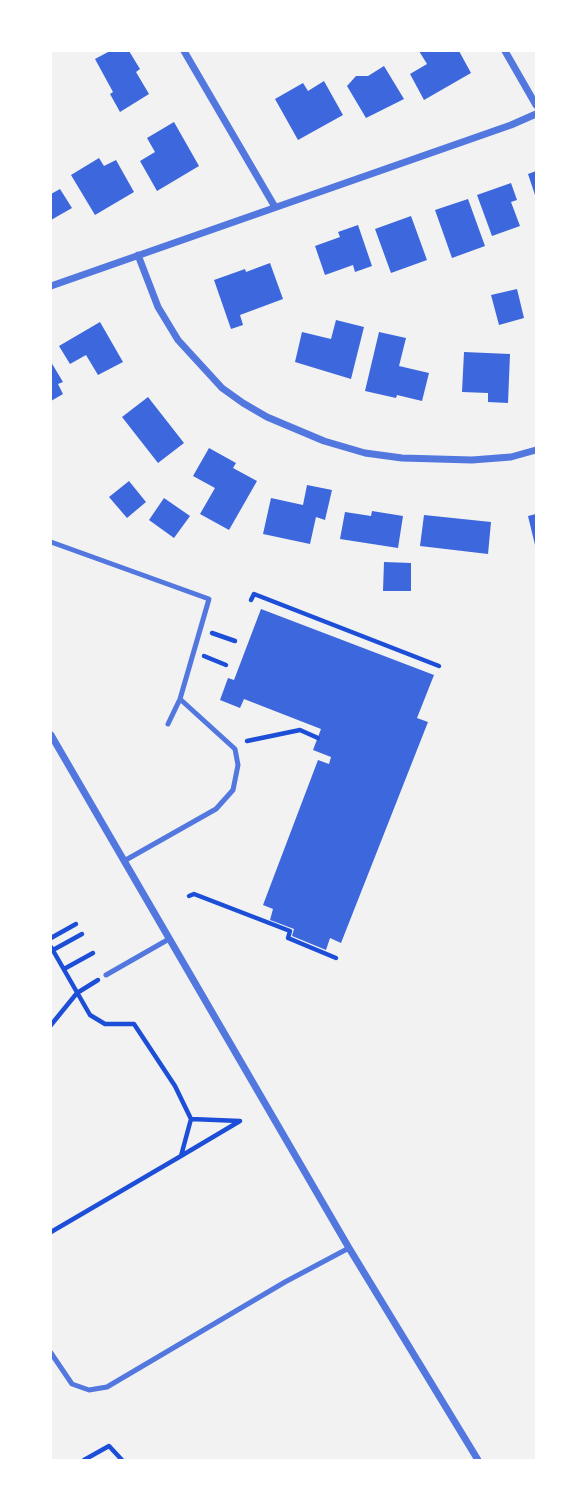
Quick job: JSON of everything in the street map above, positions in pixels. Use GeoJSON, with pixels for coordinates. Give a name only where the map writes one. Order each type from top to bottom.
{"type":"FeatureCollection","features":[{"type":"Feature","properties":{"kind":"street"},"geometry":{"type":"LineString","coordinates":[[184,51],[275,208]]}},
{"type":"Feature","properties":{"kind":"street"},"geometry":{"type":"LineString","coordinates":[[505,51],[536,105]]}},
{"type":"Feature","properties":{"kind":"street"},"geometry":{"type":"LineString","coordinates":[[51,286],[536,114]]}},
{"type":"Feature","properties":{"kind":"street"},"geometry":{"type":"LineString","coordinates":[[138,256],[158,307],[178,341],[222,388],[267,417],[324,441],[365,453],[402,458],[472,460],[511,457],[536,450]]}},
{"type":"Feature","properties":{"kind":"street"},"geometry":{"type":"LineString","coordinates":[[51,735],[349,1248],[478,1460]]}},
{"type":"Feature","properties":{"kind":"lane"},"geometry":{"type":"LineString","coordinates":[[51,542],[209,599],[180,699],[168,724]]}},
{"type":"Feature","properties":{"kind":"lane"},"geometry":{"type":"LineString","coordinates":[[124,861],[216,809],[233,790],[238,765],[235,749],[180,699]]}},
{"type":"Feature","properties":{"kind":"lane"},"geometry":{"type":"LineString","coordinates":[[106,975],[169,939]]}},
{"type":"Feature","properties":{"kind":"lane"},"geometry":{"type":"LineString","coordinates":[[51,1353],[72,1384],[89,1390],[107,1387],[285,1282],[349,1248]]}},
{"type":"Feature","properties":{"kind":"path"},"geometry":{"type":"LineString","coordinates":[[251,600],[254,594],[439,666]]}},
{"type":"Feature","properties":{"kind":"path"},"geometry":{"type":"LineString","coordinates":[[201,629],[235,641]]}},
{"type":"Feature","properties":{"kind":"path"},"geometry":{"type":"LineString","coordinates":[[194,651],[226,665]]}},
{"type":"Feature","properties":{"kind":"path"},"geometry":{"type":"LineString","coordinates":[[247,741],[300,730],[318,738]]}},
{"type":"Feature","properties":{"kind":"path"},"geometry":{"type":"LineString","coordinates":[[189,897],[194,894],[290,931],[288,938],[336,958]]}},
{"type":"Feature","properties":{"kind":"path"},"geometry":{"type":"LineString","coordinates":[[51,938],[76,924]]}},
{"type":"Feature","properties":{"kind":"path"},"geometry":{"type":"LineString","coordinates":[[82,934],[52,948],[90,1015],[105,1024],[134,1024],[175,1086],[191,1119],[181,1156]]}},
{"type":"Feature","properties":{"kind":"path"},"geometry":{"type":"LineString","coordinates":[[64,970],[93,953]]}},
{"type":"Feature","properties":{"kind":"path"},"geometry":{"type":"LineString","coordinates":[[51,1025],[78,993],[106,975]]}},
{"type":"Feature","properties":{"kind":"path"},"geometry":{"type":"LineString","coordinates":[[51,1232],[242,1121],[191,1119]]}},
{"type":"Feature","properties":{"kind":"path"},"geometry":{"type":"LineString","coordinates":[[84,1460],[109,1446],[122,1460]]}},
{"type":"Feature","properties":{"kind":"building"},"geometry":{"type":"Polygon","coordinates":[[[110,51],[129,51],[140,69],[136,72],[149,94],[120,112],[110,94],[113,92],[95,59],[110,51]]]}},
{"type":"Feature","properties":{"kind":"building"},"geometry":{"type":"Polygon","coordinates":[[[419,51],[459,51],[471,73],[424,100],[410,74],[427,64],[419,51]]]}},
{"type":"Feature","properties":{"kind":"building"},"geometry":{"type":"Polygon","coordinates":[[[384,66],[404,99],[366,118],[347,86],[356,76],[368,76],[384,66]]]}},
{"type":"Feature","properties":{"kind":"building"},"geometry":{"type":"Polygon","coordinates":[[[324,81],[343,115],[298,140],[275,99],[303,83],[308,91],[324,81]]]}},
{"type":"Feature","properties":{"kind":"building"},"geometry":{"type":"Polygon","coordinates":[[[174,122],[199,166],[157,191],[140,161],[155,152],[147,138],[174,122]]]}},
{"type":"Feature","properties":{"kind":"building"},"geometry":{"type":"Polygon","coordinates":[[[99,158],[104,166],[116,160],[134,192],[95,215],[71,175],[99,158]]]}},
{"type":"Feature","properties":{"kind":"building"},"geometry":{"type":"Polygon","coordinates":[[[536,171],[536,198],[528,174],[536,171]]]}},
{"type":"Feature","properties":{"kind":"building"},"geometry":{"type":"Polygon","coordinates":[[[511,183],[517,200],[511,202],[520,226],[492,236],[477,195],[511,183]]]}},
{"type":"Feature","properties":{"kind":"building"},"geometry":{"type":"Polygon","coordinates":[[[60,189],[72,208],[51,220],[51,194],[60,189]]]}},
{"type":"Feature","properties":{"kind":"building"},"geometry":{"type":"Polygon","coordinates":[[[468,199],[485,246],[452,258],[435,210],[468,199]]]}},
{"type":"Feature","properties":{"kind":"building"},"geometry":{"type":"Polygon","coordinates":[[[411,216],[427,260],[391,273],[375,229],[411,216]]]}},
{"type":"Feature","properties":{"kind":"building"},"geometry":{"type":"Polygon","coordinates":[[[358,225],[372,266],[355,272],[353,265],[325,275],[315,246],[340,237],[338,232],[358,225]]]}},
{"type":"Feature","properties":{"kind":"building"},"geometry":{"type":"Polygon","coordinates":[[[270,263],[283,299],[240,315],[243,325],[231,329],[214,280],[270,263]]]}},
{"type":"Feature","properties":{"kind":"building"},"geometry":{"type":"Polygon","coordinates":[[[517,289],[524,318],[499,325],[491,295],[517,289]]]}},
{"type":"Feature","properties":{"kind":"building"},"geometry":{"type":"Polygon","coordinates":[[[336,320],[364,327],[351,379],[295,362],[302,332],[331,339],[336,320]]]}},
{"type":"Feature","properties":{"kind":"building"},"geometry":{"type":"Polygon","coordinates":[[[100,322],[123,362],[98,375],[86,355],[70,364],[59,346],[100,322]]]}},
{"type":"Feature","properties":{"kind":"building"},"geometry":{"type":"Polygon","coordinates":[[[379,332],[406,338],[399,366],[429,373],[422,401],[365,391],[379,332]]]}},
{"type":"Feature","properties":{"kind":"building"},"geometry":{"type":"Polygon","coordinates":[[[464,352],[510,354],[508,403],[488,402],[488,393],[462,392],[464,352]]]}},
{"type":"Feature","properties":{"kind":"building"},"geometry":{"type":"Polygon","coordinates":[[[51,362],[63,382],[58,384],[63,394],[51,401],[51,362]]]}},
{"type":"Feature","properties":{"kind":"building"},"geometry":{"type":"Polygon","coordinates":[[[148,397],[184,443],[158,463],[122,417],[148,397]]]}},
{"type":"Feature","properties":{"kind":"building"},"geometry":{"type":"Polygon","coordinates":[[[209,448],[236,463],[233,468],[257,481],[229,530],[200,514],[215,488],[193,476],[209,448]]]}},
{"type":"Feature","properties":{"kind":"building"},"geometry":{"type":"Polygon","coordinates":[[[129,481],[146,502],[127,518],[109,497],[129,481]]]}},
{"type":"Feature","properties":{"kind":"building"},"geometry":{"type":"Polygon","coordinates":[[[307,485],[332,490],[325,520],[316,517],[310,544],[263,534],[271,498],[303,505],[307,485]]]}},
{"type":"Feature","properties":{"kind":"building"},"geometry":{"type":"Polygon","coordinates":[[[164,498],[190,516],[174,538],[149,520],[164,498]]]}},
{"type":"Feature","properties":{"kind":"building"},"geometry":{"type":"Polygon","coordinates":[[[372,511],[403,516],[398,548],[340,539],[345,512],[371,516],[372,511]]]}},
{"type":"Feature","properties":{"kind":"building"},"geometry":{"type":"Polygon","coordinates":[[[536,514],[536,545],[535,545],[528,516],[536,514]]]}},
{"type":"Feature","properties":{"kind":"building"},"geometry":{"type":"Polygon","coordinates":[[[424,515],[491,522],[488,554],[420,546],[424,515]]]}},
{"type":"Feature","properties":{"kind":"building"},"geometry":{"type":"Polygon","coordinates":[[[384,562],[411,563],[411,591],[383,591],[384,562]]]}},
{"type":"Feature","properties":{"kind":"building"},"geometry":{"type":"Polygon","coordinates":[[[261,609],[434,675],[417,718],[428,722],[341,943],[330,938],[326,950],[292,936],[294,929],[270,920],[273,909],[263,905],[318,760],[329,764],[331,757],[313,750],[321,729],[244,699],[240,708],[220,700],[228,678],[234,680],[261,609]]]}}]}
